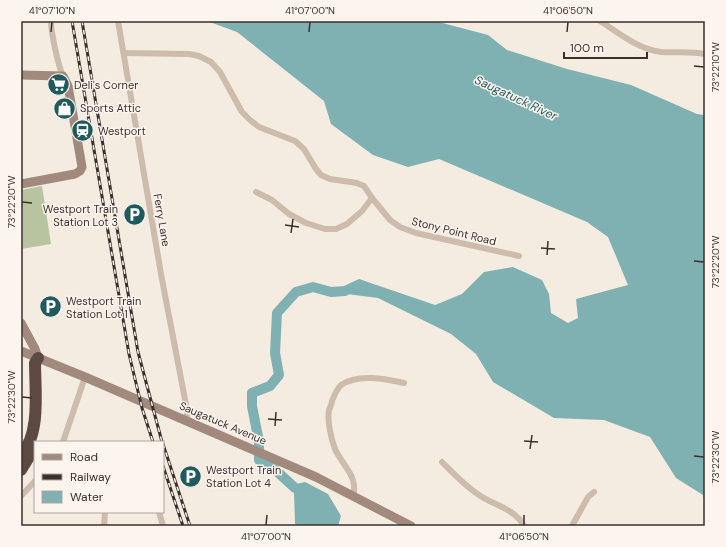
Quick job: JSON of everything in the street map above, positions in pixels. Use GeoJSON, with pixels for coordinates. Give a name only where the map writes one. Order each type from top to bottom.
{"type":"FeatureCollection","features":[{"type":"Feature","properties":{"kind":"highway"},"geometry":{"type":"LineString","coordinates":[[37,441],[40,428],[41,365],[38,358]]}},
{"type":"Feature","properties":{"kind":"highway"},"geometry":{"type":"LineString","coordinates":[[21,455],[30,443],[34,429],[35,363],[38,358]]}},
{"type":"Feature","properties":{"kind":"highway"},"geometry":{"type":"LineString","coordinates":[[21,470],[34,449]]}},
{"type":"Feature","properties":{"kind":"main road"},"geometry":{"type":"LineString","coordinates":[[21,75],[63,76],[68,86],[82,165],[80,171],[72,175],[21,184]]}},
{"type":"Feature","properties":{"kind":"main road"},"geometry":{"type":"LineString","coordinates":[[21,323],[35,349],[38,358]]}},
{"type":"Feature","properties":{"kind":"main road","name":"Saugatuck Avenue"},"geometry":{"type":"LineString","coordinates":[[21,351],[260,452],[353,496],[411,526]]}},
{"type":"Feature","properties":{"kind":"street"},"geometry":{"type":"LineString","coordinates":[[51,21],[63,76]]}},
{"type":"Feature","properties":{"kind":"street","name":"Ferry Lane"},"geometry":{"type":"LineString","coordinates":[[118,21],[161,274],[187,410],[187,421]]}},
{"type":"Feature","properties":{"kind":"street"},"geometry":{"type":"LineString","coordinates":[[600,21],[638,45],[659,51],[695,52],[705,54]]}},
{"type":"Feature","properties":{"kind":"street","name":"Stony Point Road"},"geometry":{"type":"LineString","coordinates":[[124,53],[189,54],[199,56],[211,62],[220,72],[242,112],[250,120],[259,127],[295,141],[304,149],[321,175],[330,179],[357,183],[364,186],[390,220],[400,227],[416,233],[519,256]]}},
{"type":"Feature","properties":{"kind":"street"},"geometry":{"type":"LineString","coordinates":[[256,192],[272,200],[289,214],[306,223],[325,229],[336,229],[347,224],[362,211],[372,198]]}},
{"type":"Feature","properties":{"kind":"street"},"geometry":{"type":"LineString","coordinates":[[64,441],[85,377]]}},
{"type":"Feature","properties":{"kind":"street"},"geometry":{"type":"LineString","coordinates":[[353,496],[355,491],[354,480],[336,449],[331,433],[329,410],[334,397],[341,385],[356,380],[375,378],[404,383]]}},
{"type":"Feature","properties":{"kind":"street"},"geometry":{"type":"LineString","coordinates":[[442,462],[462,482],[479,495],[510,510],[524,526]]}},
{"type":"Feature","properties":{"kind":"street"},"geometry":{"type":"LineString","coordinates":[[21,496],[34,482]]}},
{"type":"Feature","properties":{"kind":"street"},"geometry":{"type":"LineString","coordinates":[[572,526],[588,497],[594,492]]}},
{"type":"Feature","properties":{"kind":"street"},"geometry":{"type":"LineString","coordinates":[[104,526],[105,513]]}},
{"type":"Feature","properties":{"kind":"street"},"geometry":{"type":"LineString","coordinates":[[159,513],[163,526]]}},
{"type":"Feature","properties":{"kind":"green space"},"geometry":{"type":"Polygon","coordinates":[[[42,186],[51,244],[21,249],[21,190],[42,186]]]}},
{"type":"Feature","properties":{"kind":"water","name":"Saugatuck River"},"geometry":{"type":"Polygon","coordinates":[[[207,21],[435,21],[488,35],[507,50],[567,69],[631,85],[697,114],[705,115],[705,502],[703,495],[676,478],[650,437],[604,420],[554,418],[493,382],[476,354],[451,334],[378,298],[331,292],[359,279],[435,305],[462,294],[484,272],[513,267],[542,280],[549,294],[551,313],[568,323],[578,318],[576,299],[628,285],[608,237],[587,222],[439,159],[408,167],[373,155],[331,124],[324,101],[237,32],[207,21]]]}},
{"type":"Feature","properties":{"kind":"water"},"geometry":{"type":"Polygon","coordinates":[[[305,482],[328,494],[341,516],[338,526],[299,526],[295,524],[294,492],[296,484],[305,482]]]}},
{"type":"Feature","properties":{"kind":"waterway"},"geometry":{"type":"LineString","coordinates":[[295,488],[270,465],[259,460],[259,442],[252,406],[252,393],[270,386],[279,375],[275,353],[277,313],[296,292],[313,287],[331,292],[345,291]]}},
{"type":"Feature","properties":{"kind":"railway"},"geometry":{"type":"LineString","coordinates":[[72,21],[129,354],[142,408],[153,441]]}},
{"type":"Feature","properties":{"kind":"railway"},"geometry":{"type":"LineString","coordinates":[[82,21],[138,352],[162,441]]}},
{"type":"Feature","properties":{"kind":"railway"},"geometry":{"type":"LineString","coordinates":[[164,447],[190,526]]}},
{"type":"Feature","properties":{"kind":"railway"},"geometry":{"type":"LineString","coordinates":[[164,469],[183,526]]}},
{"type":"Feature","properties":{"kind":"place","name":"Deli's Corner"},"geometry":{"type":"Point","coordinates":[59,85]}},
{"type":"Feature","properties":{"kind":"place","name":"Sports Attic"},"geometry":{"type":"Point","coordinates":[64,108]}},
{"type":"Feature","properties":{"kind":"place","name":"Westport"},"geometry":{"type":"Point","coordinates":[83,131]}},
{"type":"Feature","properties":{"kind":"place","name":"Westport Train Station Lot 3"},"geometry":{"type":"Point","coordinates":[134,215]}},
{"type":"Feature","properties":{"kind":"place","name":"Westport Train Station Lot 1"},"geometry":{"type":"Point","coordinates":[50,307]}},
{"type":"Feature","properties":{"kind":"place","name":"Westport Train Station Lot 4"},"geometry":{"type":"Point","coordinates":[190,476]}}]}
